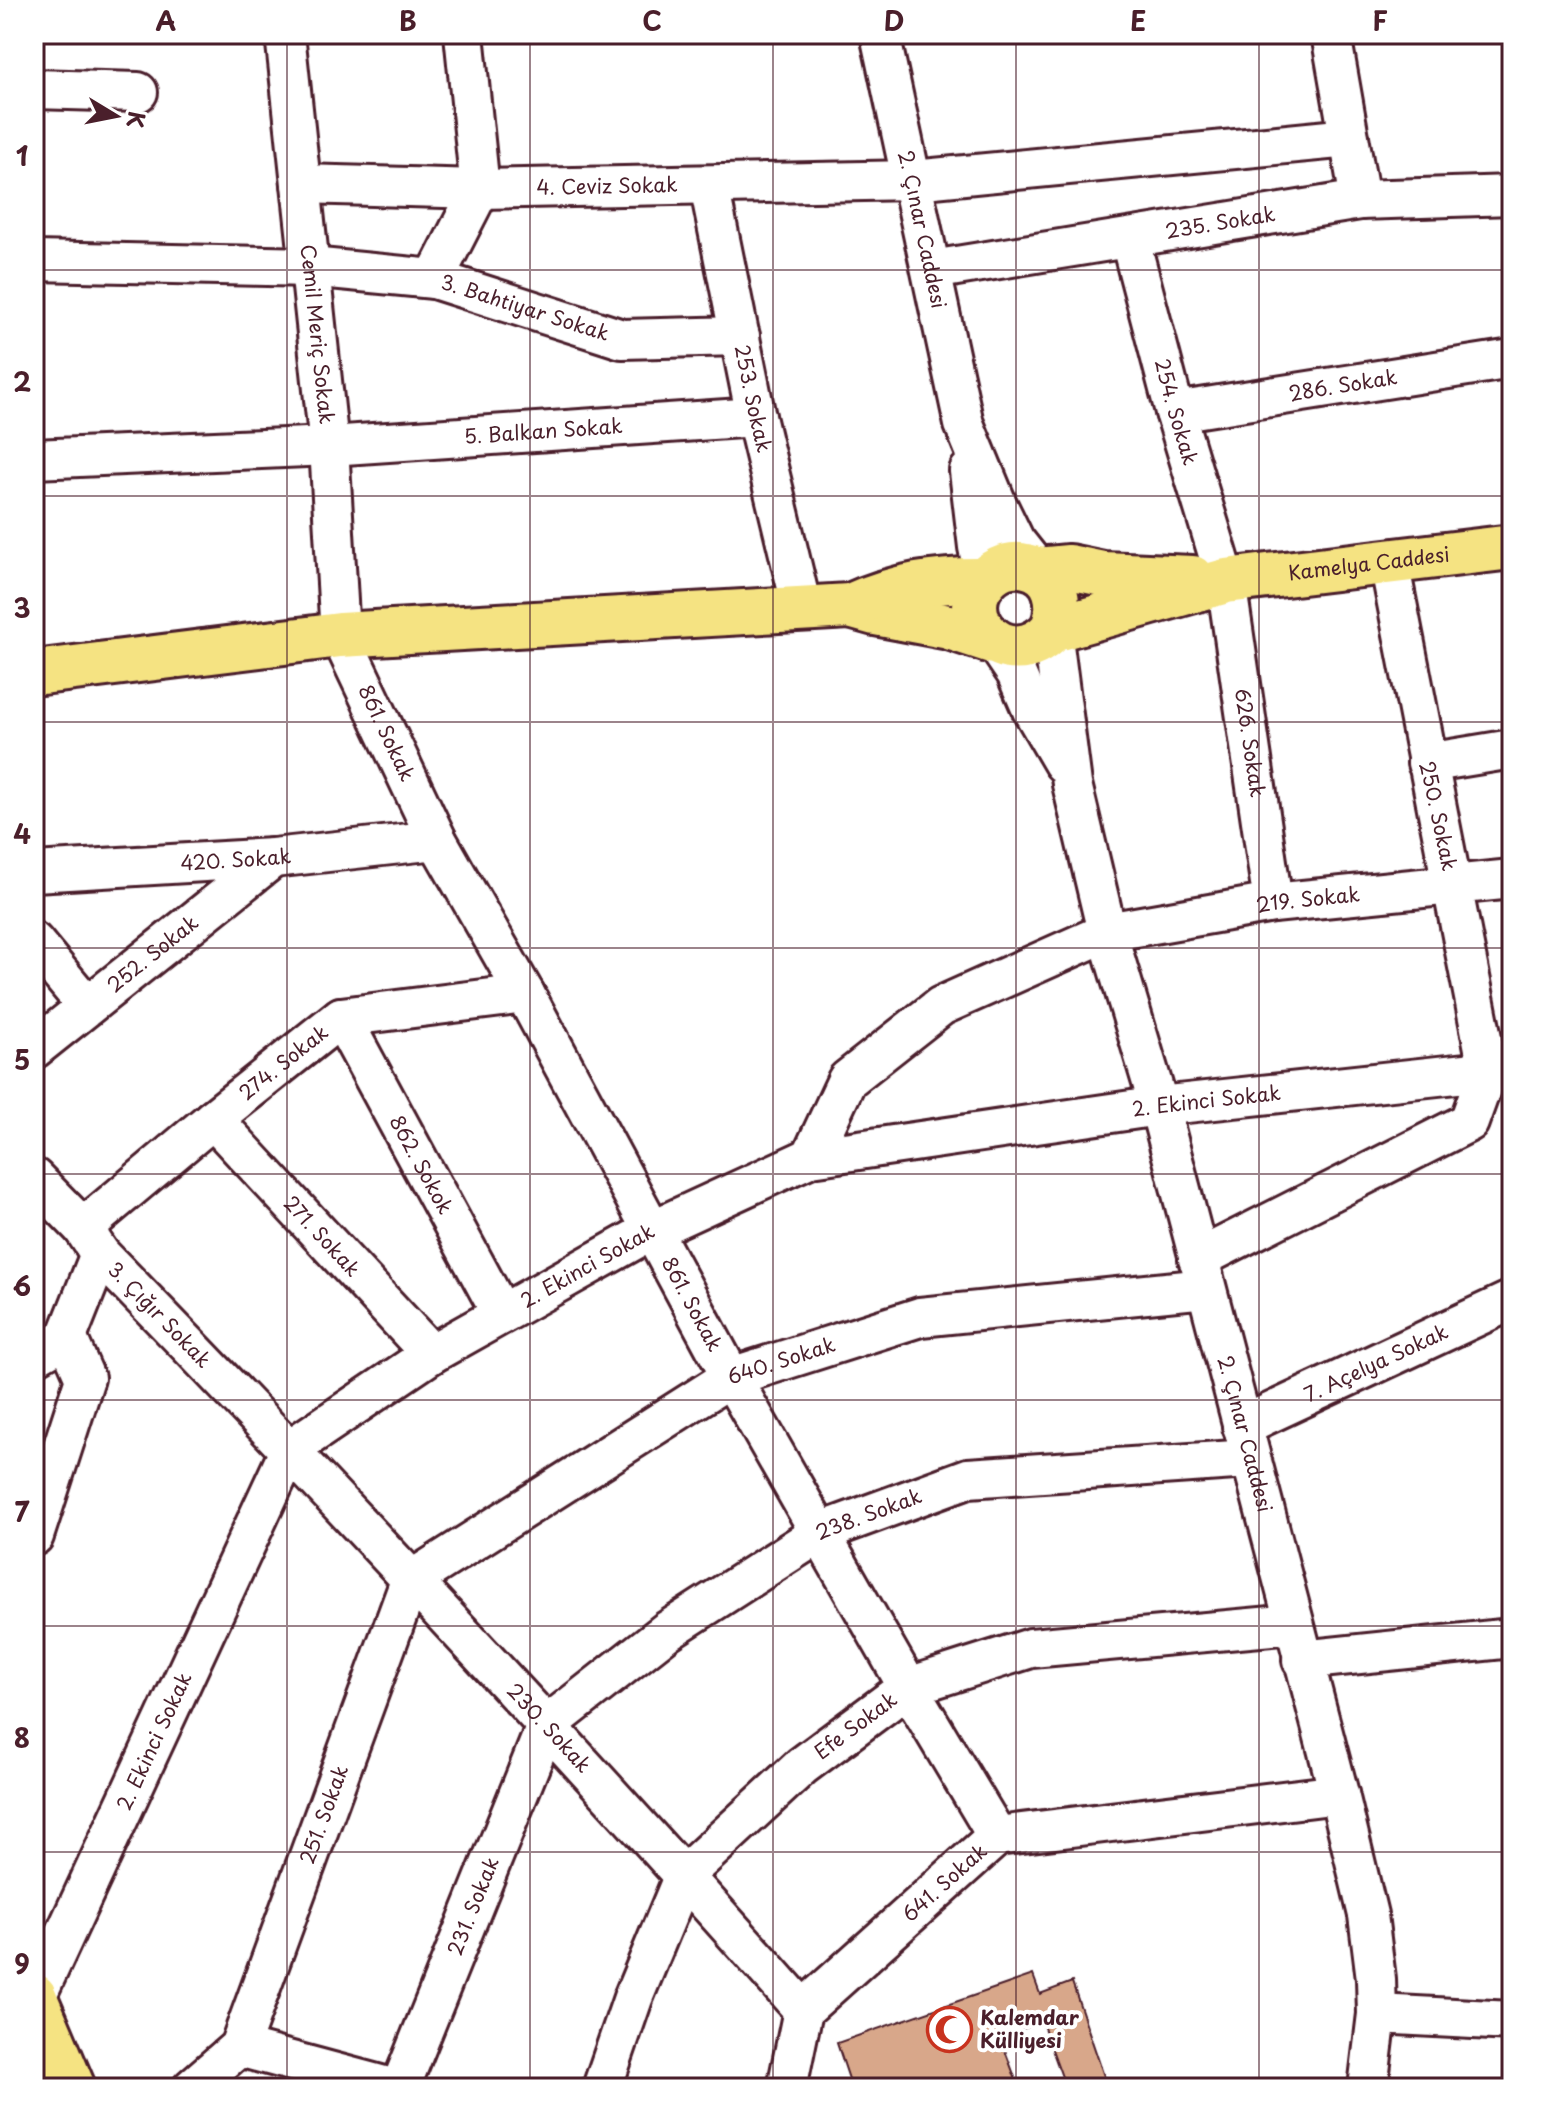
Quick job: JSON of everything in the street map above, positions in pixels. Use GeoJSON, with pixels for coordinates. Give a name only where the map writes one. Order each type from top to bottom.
{"type":"FeatureCollection","features":[{"type":"Feature","properties":{"kind":"main road","name":"Kamelya Caddesi"},"geometry":{"type":"LineString","coordinates":[[1226,581],[1512,547]]}},
{"type":"Feature","properties":{"kind":"main road"},"geometry":{"type":"LineString","coordinates":[[34,673],[340,635],[850,606],[949,627],[995,642],[1019,649],[1043,640],[1058,618],[1056,591],[1038,570],[1027,566],[1004,567],[985,580],[975,606],[984,632],[995,642]]}},
{"type":"Feature","properties":{"kind":"main road"},"geometry":{"type":"LineString","coordinates":[[1038,570],[1069,567],[1103,574],[1226,581]]}},
{"type":"Feature","properties":{"kind":"main road"},"geometry":{"type":"LineString","coordinates":[[850,606],[884,591],[948,579],[985,580]]}},
{"type":"Feature","properties":{"kind":"main road"},"geometry":{"type":"LineString","coordinates":[[1052,630],[1226,581]]}},
{"type":"Feature","properties":{"kind":"main road"},"geometry":{"type":"LineString","coordinates":[[35,1997],[73,2088]]}},
{"type":"Feature","properties":{"kind":"street","name":"Cemil Meriç Sokak"},"geometry":{"type":"LineString","coordinates":[[285,34],[329,446],[340,635]]}},
{"type":"Feature","properties":{"kind":"street"},"geometry":{"type":"LineString","coordinates":[[434,279],[480,189],[464,34]]}},
{"type":"Feature","properties":{"kind":"street","name":"2. Çınar Caddesi"},"geometry":{"type":"LineString","coordinates":[[880,34],[964,424]]}},
{"type":"Feature","properties":{"kind":"street"},"geometry":{"type":"LineString","coordinates":[[1331,34],[1360,200]]}},
{"type":"Feature","properties":{"kind":"street"},"geometry":{"type":"LineString","coordinates":[[34,89],[138,92]]}},
{"type":"Feature","properties":{"kind":"street"},"geometry":{"type":"LineString","coordinates":[[913,180],[1349,138]]}},
{"type":"Feature","properties":{"kind":"street","name":"4. Ceviz Sokak"},"geometry":{"type":"LineString","coordinates":[[301,184],[480,189],[913,180]]}},
{"type":"Feature","properties":{"kind":"street","name":"253. Sokak"},"geometry":{"type":"LineString","coordinates":[[709,185],[756,417],[802,608]]}},
{"type":"Feature","properties":{"kind":"street","name":"235. Sokak"},"geometry":{"type":"LineString","coordinates":[[932,270],[1360,200],[1512,195]]}},
{"type":"Feature","properties":{"kind":"street","name":"254. Sokak"},"geometry":{"type":"LineString","coordinates":[[1130,240],[1175,412],[1226,581]]}},
{"type":"Feature","properties":{"kind":"street","name":"3. Bahtiyar Sokak"},"geometry":{"type":"LineString","coordinates":[[34,261],[310,267],[434,279],[622,339],[740,336]]}},
{"type":"Feature","properties":{"kind":"street","name":"286. Sokak"},"geometry":{"type":"LineString","coordinates":[[1175,412],[1512,359]]}},
{"type":"Feature","properties":{"kind":"street","name":"5. Balkan Sokak"},"geometry":{"type":"LineString","coordinates":[[34,459],[329,446],[756,417]]}},
{"type":"Feature","properties":{"kind":"street"},"geometry":{"type":"LineString","coordinates":[[964,424],[1015,541],[1038,570]]}},
{"type":"Feature","properties":{"kind":"street"},"geometry":{"type":"LineString","coordinates":[[964,424],[978,547],[985,580]]}},
{"type":"Feature","properties":{"kind":"street","name":"250. Sokak"},"geometry":{"type":"LineString","coordinates":[[1389,562],[1452,883],[1500,1068]]}},
{"type":"Feature","properties":{"kind":"street","name":"626. Sokak"},"geometry":{"type":"LineString","coordinates":[[1226,581],[1273,903]]}},
{"type":"Feature","properties":{"kind":"street"},"geometry":{"type":"LineString","coordinates":[[1052,630],[1072,784]]}},
{"type":"Feature","properties":{"kind":"street","name":"861. Sokak"},"geometry":{"type":"LineString","coordinates":[[340,635],[437,840],[525,994],[731,1377],[997,1836]]}},
{"type":"Feature","properties":{"kind":"street"},"geometry":{"type":"LineString","coordinates":[[995,642],[1016,673],[1072,784]]}},
{"type":"Feature","properties":{"kind":"street"},"geometry":{"type":"LineString","coordinates":[[1427,763],[1512,749]]}},
{"type":"Feature","properties":{"kind":"street","name":"2. Çınar Caddesi"},"geometry":{"type":"LineString","coordinates":[[1072,784],[1107,932],[1159,1106],[1368,1915],[1377,2014],[1368,2088]]}},
{"type":"Feature","properties":{"kind":"street","name":"420. Sokak"},"geometry":{"type":"LineString","coordinates":[[34,872],[273,858],[437,840]]}},
{"type":"Feature","properties":{"kind":"street","name":"252. Sokak"},"geometry":{"type":"LineString","coordinates":[[34,1049],[273,858]]}},
{"type":"Feature","properties":{"kind":"street","name":"219. Sokak"},"geometry":{"type":"LineString","coordinates":[[811,1157],[847,1080],[941,1006],[1107,932],[1273,903],[1512,879]]}},
{"type":"Feature","properties":{"kind":"street"},"geometry":{"type":"LineString","coordinates":[[34,942],[87,1006]]}},
{"type":"Feature","properties":{"kind":"street","name":"274. Sokak"},"geometry":{"type":"LineString","coordinates":[[92,1241],[213,1119],[341,1017],[525,994]]}},
{"type":"Feature","properties":{"kind":"street","name":"862. Sokok"},"geometry":{"type":"LineString","coordinates":[[341,1017],[501,1313]]}},
{"type":"Feature","properties":{"kind":"street"},"geometry":{"type":"LineString","coordinates":[[1202,1274],[1469,1122],[1500,1068]]}},
{"type":"Feature","properties":{"kind":"street","name":"2. Ekinci Sokak"},"geometry":{"type":"LineString","coordinates":[[35,1997],[290,1449],[431,1354],[652,1230],[811,1157],[1159,1106],[1500,1068]]}},
{"type":"Feature","properties":{"kind":"street","name":"271. Sokak"},"geometry":{"type":"LineString","coordinates":[[213,1119],[431,1354]]}},
{"type":"Feature","properties":{"kind":"street","name":"3. Çığır Sokak"},"geometry":{"type":"LineString","coordinates":[[34,1178],[290,1449]]}},
{"type":"Feature","properties":{"kind":"street"},"geometry":{"type":"LineString","coordinates":[[35,1527],[85,1378],[67,1337],[92,1241]]}},
{"type":"Feature","properties":{"kind":"street","name":"640. Sokak"},"geometry":{"type":"LineString","coordinates":[[410,1581],[731,1377],[920,1317],[1202,1274]]}},
{"type":"Feature","properties":{"kind":"street","name":"7. Açelya Sokak"},"geometry":{"type":"LineString","coordinates":[[1246,1442],[1512,1300]]}},
{"type":"Feature","properties":{"kind":"street"},"geometry":{"type":"LineString","coordinates":[[34,1356],[67,1337]]}},
{"type":"Feature","properties":{"kind":"street","name":"238. Sokak"},"geometry":{"type":"LineString","coordinates":[[546,1726],[667,1631],[821,1532],[968,1478],[1246,1442]]}},
{"type":"Feature","properties":{"kind":"street","name":"230. Sokak"},"geometry":{"type":"LineString","coordinates":[[290,1449],[684,1875],[803,2010]]}},
{"type":"Feature","properties":{"kind":"street","name":"251. Sokak"},"geometry":{"type":"LineString","coordinates":[[222,2072],[410,1581]]}},
{"type":"Feature","properties":{"kind":"street","name":"Efe Sokak"},"geometry":{"type":"LineString","coordinates":[[602,2088],[633,1998],[684,1875],[802,1766],[908,1687],[1031,1648],[1297,1642],[1511,1643]]}},
{"type":"Feature","properties":{"kind":"street","name":"231. Sokak"},"geometry":{"type":"LineString","coordinates":[[400,2088],[546,1726]]}},
{"type":"Feature","properties":{"kind":"street","name":"641. Sokak"},"geometry":{"type":"LineString","coordinates":[[803,2010],[997,1836],[1339,1794]]}},
{"type":"Feature","properties":{"kind":"street"},"geometry":{"type":"LineString","coordinates":[[787,2088],[803,2010]]}},
{"type":"Feature","properties":{"kind":"street"},"geometry":{"type":"LineString","coordinates":[[1377,2014],[1512,2021]]}},
{"type":"Feature","properties":{"kind":"street"},"geometry":{"type":"LineString","coordinates":[[222,2072],[287,2073],[392,2088]]}},
{"type":"Feature","properties":{"kind":"building","name":"Kalemdar Külliyesi"},"geometry":{"type":"Polygon","coordinates":[[[1033,1975],[1040,1994],[1072,1982],[1108,2088],[1066,2088],[1042,2022],[1000,2037],[1019,2088],[852,2088],[837,2043],[1033,1975]]]}},
{"type":"Feature","properties":{"kind":"place","name":"Kalemdar Külliyesi"},"geometry":{"type":"Point","coordinates":[949,2030]}}]}
